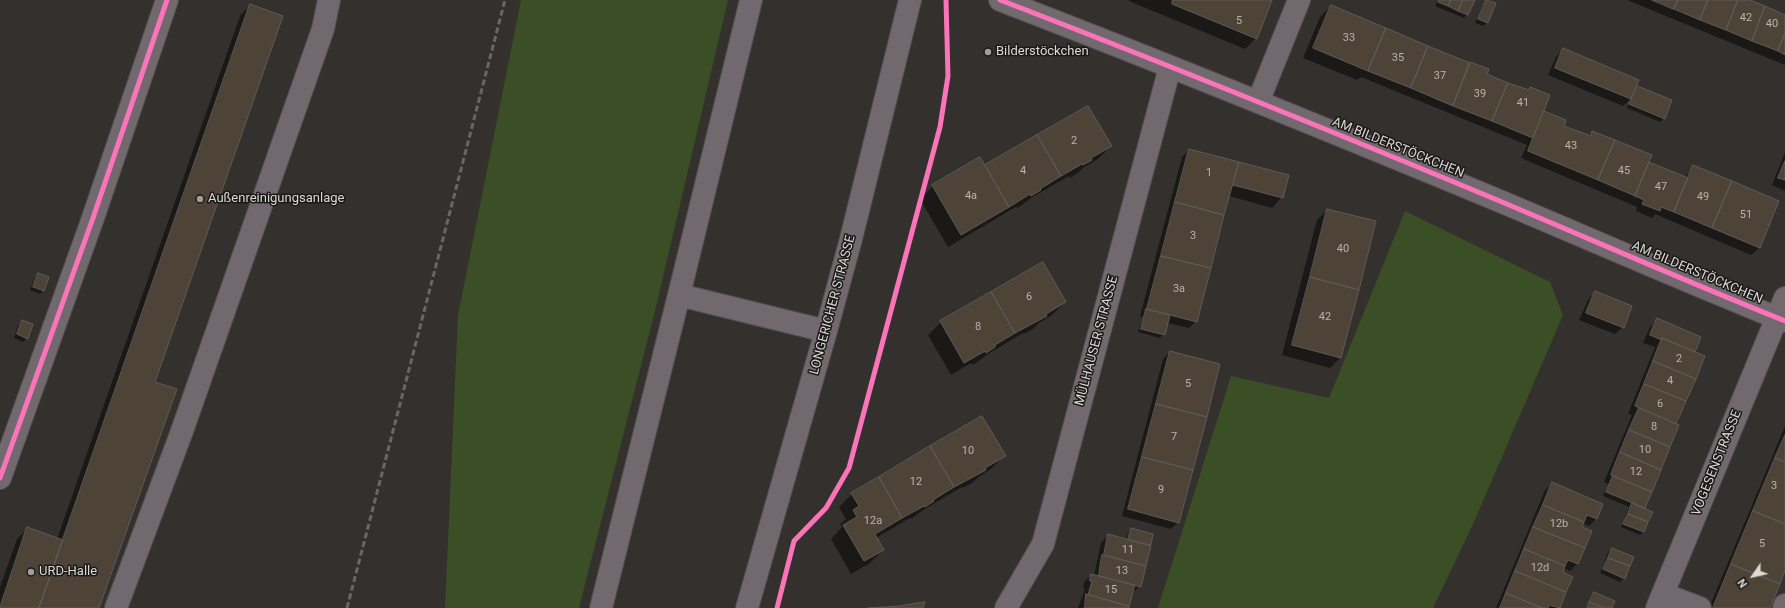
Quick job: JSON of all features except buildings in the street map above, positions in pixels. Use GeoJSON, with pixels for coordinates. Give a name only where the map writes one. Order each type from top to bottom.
{"type":"FeatureCollection","features":[{"type":"Feature","properties":{"kind":"street"},"geometry":{"type":"LineString","coordinates":[[0,478],[93,218],[168,0]]}},
{"type":"Feature","properties":{"kind":"street"},"geometry":{"type":"LineString","coordinates":[[116,608],[182,431],[318,44],[323,29],[329,0]]}},
{"type":"Feature","properties":{"kind":"street"},"geometry":{"type":"LineString","coordinates":[[601,608],[751,0]]}},
{"type":"Feature","properties":{"kind":"street","name":"LONGERICHER STRASSE"},"geometry":{"type":"LineString","coordinates":[[747,608],[853,231],[910,0]]}},
{"type":"Feature","properties":{"kind":"street","name":"AM BILDERSTÖCKCHEN"},"geometry":{"type":"LineString","coordinates":[[1000,0],[1258,102],[1502,202],[1781,320]]}},
{"type":"Feature","properties":{"kind":"street"},"geometry":{"type":"LineString","coordinates":[[1258,102],[1299,0]]}},
{"type":"Feature","properties":{"kind":"street","name":"MÜLHAUSER STRASSE"},"geometry":{"type":"LineString","coordinates":[[1006,608],[1043,544],[1170,67]]}},
{"type":"Feature","properties":{"kind":"street"},"geometry":{"type":"LineString","coordinates":[[678,295],[826,331]]}},
{"type":"Feature","properties":{"kind":"street","name":"VOGESENSTRASSE"},"geometry":{"type":"LineString","coordinates":[[1660,601],[1781,320],[1785,298]]}},
{"type":"Feature","properties":{"kind":"street"},"geometry":{"type":"LineString","coordinates":[[1660,601],[1700,608]]}},
{"type":"Feature","properties":{"kind":"green space"},"geometry":{"type":"Polygon","coordinates":[[[521,0],[728,0],[657,303],[579,608],[445,608],[458,315],[521,0]]]}},
{"type":"Feature","properties":{"kind":"green space"},"geometry":{"type":"Polygon","coordinates":[[[1405,211],[1550,282],[1563,315],[1474,522],[1433,608],[1158,608],[1231,376],[1329,398],[1405,211]]]}},
{"type":"Feature","properties":{"kind":"railway"},"geometry":{"type":"LineString","coordinates":[[347,608],[505,0]]}},
{"type":"Feature","properties":{"kind":"cycle path"},"geometry":{"type":"LineString","coordinates":[[0,478],[93,218],[167,0]]}},
{"type":"Feature","properties":{"kind":"cycle path"},"geometry":{"type":"LineString","coordinates":[[777,608],[794,541],[826,508],[849,468],[940,127],[948,76],[946,0]]}},
{"type":"Feature","properties":{"kind":"cycle path"},"geometry":{"type":"LineString","coordinates":[[1000,0],[1315,125],[1785,321]]}},
{"type":"Feature","properties":{"kind":"place","name":"Bilderstöckchen"},"geometry":{"type":"Point","coordinates":[988,52]}},
{"type":"Feature","properties":{"kind":"place","name":"Außenreinigungsanlage"},"geometry":{"type":"Point","coordinates":[200,199]}},
{"type":"Feature","properties":{"kind":"place","name":"URD-Halle"},"geometry":{"type":"Point","coordinates":[31,572]}}]}
